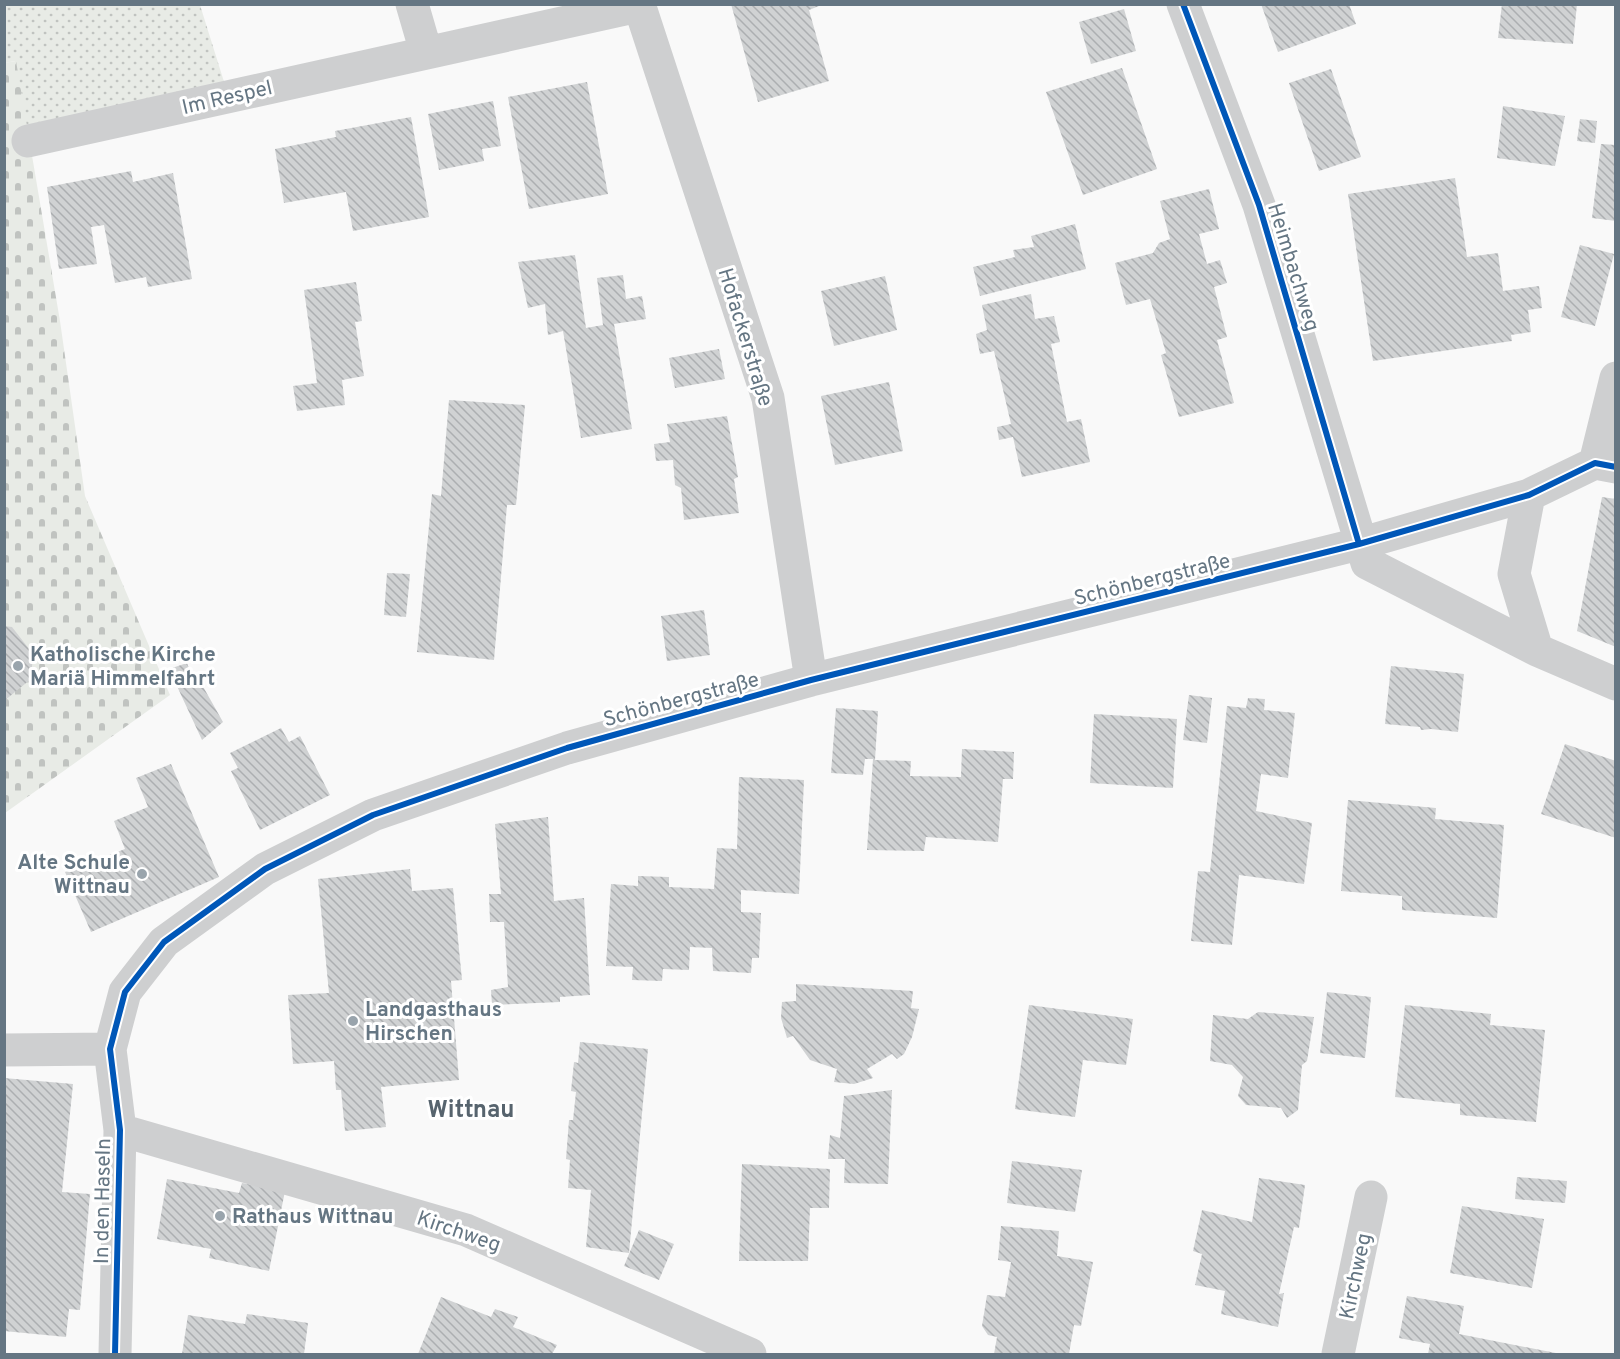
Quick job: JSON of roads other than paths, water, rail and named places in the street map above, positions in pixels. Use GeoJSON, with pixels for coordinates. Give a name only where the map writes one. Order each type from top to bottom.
{"type":"FeatureCollection","features":[{"type":"Feature","properties":{"kind":"street"},"geometry":{"type":"LineString","coordinates":[[412,4],[426,52]]}},
{"type":"Feature","properties":{"kind":"street","name":"Heimbachweg"},"geometry":{"type":"LineString","coordinates":[[1183,4],[1259,205],[1366,562],[1537,650],[1616,684]]}},
{"type":"Feature","properties":{"kind":"street","name":"Im Respel"},"geometry":{"type":"LineString","coordinates":[[28,141],[639,5]]}},
{"type":"Feature","properties":{"kind":"street","name":"Hofackerstraße"},"geometry":{"type":"LineString","coordinates":[[639,5],[768,398],[811,680]]}},
{"type":"Feature","properties":{"kind":"street"},"geometry":{"type":"LineString","coordinates":[[1605,465],[1616,378]]}},
{"type":"Feature","properties":{"kind":"street","name":"Schönbergstraße"},"geometry":{"type":"LineString","coordinates":[[110,1049],[125,992],[164,942],[265,869],[373,815],[567,747],[811,680],[1359,544],[1529,495],[1605,465]]}},
{"type":"Feature","properties":{"kind":"street"},"geometry":{"type":"LineString","coordinates":[[1529,495],[1514,574],[1537,650]]}},
{"type":"Feature","properties":{"kind":"street"},"geometry":{"type":"LineString","coordinates":[[4,1050],[110,1049]]}},
{"type":"Feature","properties":{"kind":"street","name":"In den Haseln"},"geometry":{"type":"LineString","coordinates":[[110,1049],[120,1130],[115,1354]]}},
{"type":"Feature","properties":{"kind":"street","name":"Kirchweg"},"geometry":{"type":"LineString","coordinates":[[120,1130],[466,1230],[750,1354]]}},
{"type":"Feature","properties":{"kind":"street","name":"Kirchweg"},"geometry":{"type":"LineString","coordinates":[[1338,1354],[1371,1197]]}},
{"type":"Feature","properties":{"kind":"place","name":"Katholische Kirche Mariä Himmelfahrt"},"geometry":{"type":"Point","coordinates":[18,666]}},
{"type":"Feature","properties":{"kind":"place","name":"Alte Schule Wittnau"},"geometry":{"type":"Point","coordinates":[142,874]}},
{"type":"Feature","properties":{"kind":"place","name":"Landgasthaus Hirschen"},"geometry":{"type":"Point","coordinates":[353,1021]}},
{"type":"Feature","properties":{"kind":"place","name":"Rathaus Wittnau"},"geometry":{"type":"Point","coordinates":[220,1216]}},
{"type":"Feature","properties":{"kind":"district","name":"Wittnau"},"geometry":{"type":"Point","coordinates":[471,1109]}}]}
